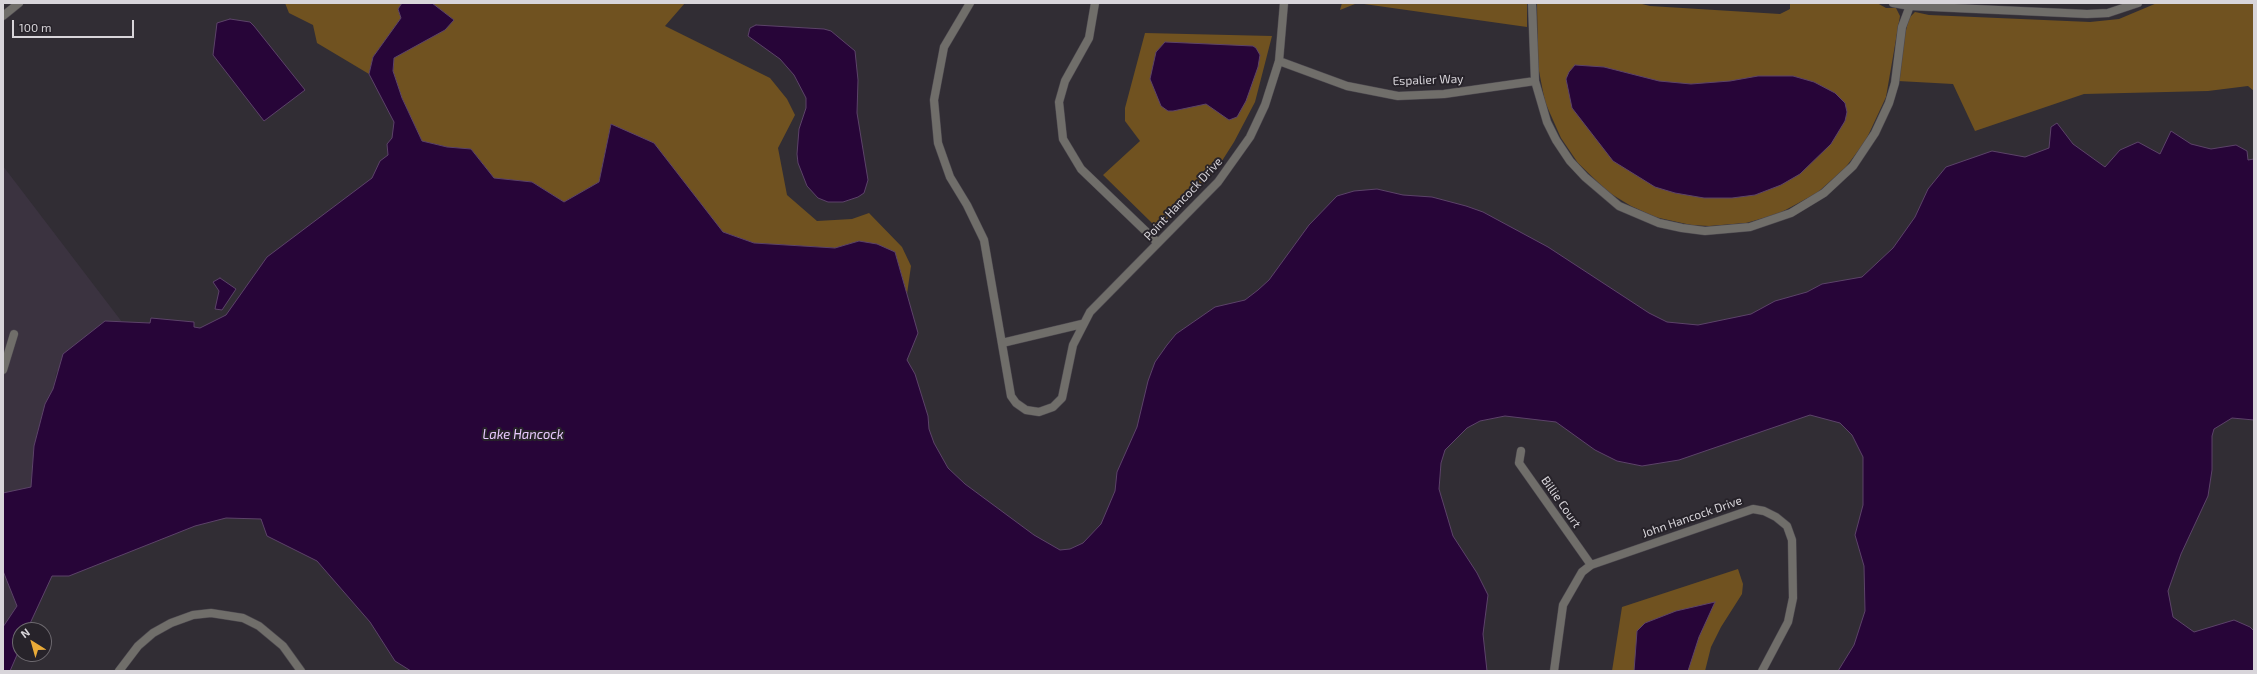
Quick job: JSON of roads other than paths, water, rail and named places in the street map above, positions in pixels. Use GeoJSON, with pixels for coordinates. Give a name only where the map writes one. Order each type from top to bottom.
{"type":"FeatureCollection","features":[{"type":"Feature","properties":{"kind":"street"},"geometry":{"type":"LineString","coordinates":[[3,16],[19,3]]}},
{"type":"Feature","properties":{"kind":"street","name":"Point Hancock Drive"},"geometry":{"type":"LineString","coordinates":[[970,3],[944,47],[934,100],[938,143],[950,177],[967,205],[984,240],[1011,396],[1016,403],[1026,410],[1040,412],[1053,407],[1062,398],[1073,345],[1082,324],[1099,302],[1218,182],[1241,152],[1261,115],[1279,61],[1284,3]]}},
{"type":"Feature","properties":{"kind":"street"},"geometry":{"type":"LineString","coordinates":[[1095,3],[1089,38],[1065,81],[1059,102],[1062,139],[1081,169],[1158,243]]}},
{"type":"Feature","properties":{"kind":"street"},"geometry":{"type":"LineString","coordinates":[[1532,3],[1535,81],[1547,122],[1556,140],[1585,177],[1620,206],[1659,223],[1682,228],[1726,230],[1750,227],[1791,213],[1813,200],[1839,180],[1865,150],[1889,103],[1894,83],[1902,27],[1911,5]]}},
{"type":"Feature","properties":{"kind":"street"},"geometry":{"type":"LineString","coordinates":[[1893,3],[2087,14],[2108,13],[2138,3]]}},
{"type":"Feature","properties":{"kind":"street","name":"Espalier Way"},"geometry":{"type":"LineString","coordinates":[[1279,61],[1347,86],[1398,96],[1444,94],[1535,81]]}},
{"type":"Feature","properties":{"kind":"street"},"geometry":{"type":"LineString","coordinates":[[1002,343],[1082,324]]}},
{"type":"Feature","properties":{"kind":"street"},"geometry":{"type":"LineString","coordinates":[[3,370],[14,334]]}},
{"type":"Feature","properties":{"kind":"street","name":"Billie Court"},"geometry":{"type":"LineString","coordinates":[[1521,451],[1519,463],[1591,565]]}},
{"type":"Feature","properties":{"kind":"street","name":"John Hancock Drive"},"geometry":{"type":"LineString","coordinates":[[1554,671],[1563,605],[1582,572],[1591,565],[1753,509],[1764,511],[1776,517],[1787,526],[1792,540],[1793,598],[1788,622],[1762,671]]}},
{"type":"Feature","properties":{"kind":"street"},"geometry":{"type":"LineString","coordinates":[[119,671],[138,646],[153,633],[170,623],[185,617],[211,613],[242,618],[260,626],[283,646],[301,671]]}},
{"type":"Feature","properties":{"kind":"water","name":"Lake Hancock"},"geometry":{"type":"Polygon","coordinates":[[[402,3],[432,3],[454,20],[445,30],[394,58],[393,71],[402,98],[422,141],[447,147],[471,149],[494,178],[532,182],[564,202],[599,182],[611,124],[654,143],[723,232],[754,243],[835,248],[859,241],[877,244],[895,252],[918,333],[907,360],[915,374],[928,416],[929,429],[934,443],[948,468],[965,484],[1034,535],[1060,550],[1070,549],[1083,543],[1101,524],[1115,491],[1117,472],[1137,427],[1148,381],[1155,362],[1167,345],[1176,334],[1215,307],[1245,300],[1258,290],[1269,280],[1309,225],[1337,196],[1354,191],[1377,189],[1403,195],[1432,197],[1483,212],[1548,247],[1649,313],[1667,322],[1698,325],[1751,314],[1775,301],[1807,292],[1822,284],[1862,277],[1893,248],[1915,217],[1928,189],[1946,167],[1992,151],[2025,157],[2049,148],[2051,127],[2057,123],[2073,144],[2105,167],[2120,150],[2138,142],[2160,154],[2171,131],[2191,144],[2211,149],[2236,145],[2247,151],[2248,160],[2254,159],[2254,420],[2232,418],[2214,429],[2212,436],[2212,470],[2208,496],[2181,554],[2168,591],[2173,617],[2194,632],[2234,620],[2250,627],[2254,631],[2254,671],[1838,671],[1854,645],[1865,611],[1864,566],[1855,535],[1863,505],[1863,457],[1852,435],[1840,423],[1810,415],[1679,460],[1642,466],[1617,461],[1595,450],[1556,422],[1505,416],[1480,421],[1467,428],[1445,450],[1441,463],[1439,489],[1453,536],[1477,573],[1488,595],[1483,634],[1487,671],[411,671],[395,661],[370,622],[317,561],[267,536],[261,519],[226,518],[195,526],[69,576],[52,576],[31,622],[12,622],[12,662],[14,662],[10,671],[3,671],[3,627],[17,606],[3,571],[3,493],[31,487],[34,446],[45,404],[53,389],[63,354],[105,321],[150,323],[151,318],[194,322],[194,327],[200,328],[226,315],[267,257],[372,178],[380,161],[388,155],[387,144],[392,138],[394,122],[369,74],[373,57],[401,18],[398,9],[402,3]]]}},
{"type":"Feature","properties":{"kind":"water"},"geometry":{"type":"Polygon","coordinates":[[[230,19],[250,22],[305,90],[264,121],[213,55],[217,23],[230,19]]]}},
{"type":"Feature","properties":{"kind":"water"},"geometry":{"type":"Polygon","coordinates":[[[756,25],[824,29],[831,31],[855,51],[858,80],[857,113],[868,180],[864,193],[858,197],[843,202],[828,202],[818,198],[807,186],[798,163],[797,154],[799,129],[806,108],[806,98],[794,75],[780,59],[748,36],[750,28],[756,25]]]}},
{"type":"Feature","properties":{"kind":"water"},"geometry":{"type":"Polygon","coordinates":[[[1165,42],[1253,46],[1256,48],[1260,55],[1258,67],[1246,101],[1237,117],[1229,120],[1206,104],[1173,111],[1168,111],[1161,106],[1150,79],[1156,52],[1165,42]]]}},
{"type":"Feature","properties":{"kind":"water"},"geometry":{"type":"Polygon","coordinates":[[[1575,65],[1604,67],[1659,81],[1691,84],[1730,81],[1758,76],[1793,76],[1814,82],[1835,93],[1845,103],[1847,112],[1845,121],[1831,144],[1800,174],[1781,185],[1755,195],[1732,198],[1704,198],[1675,193],[1655,187],[1613,161],[1572,108],[1566,79],[1569,72],[1575,65]]]}},
{"type":"Feature","properties":{"kind":"water"},"geometry":{"type":"Polygon","coordinates":[[[220,278],[236,289],[222,310],[215,309],[219,291],[213,282],[220,278]]]}},
{"type":"Feature","properties":{"kind":"water"},"geometry":{"type":"Polygon","coordinates":[[[1715,602],[1699,637],[1688,671],[1634,671],[1637,631],[1645,623],[1676,611],[1715,602]]]}}]}
